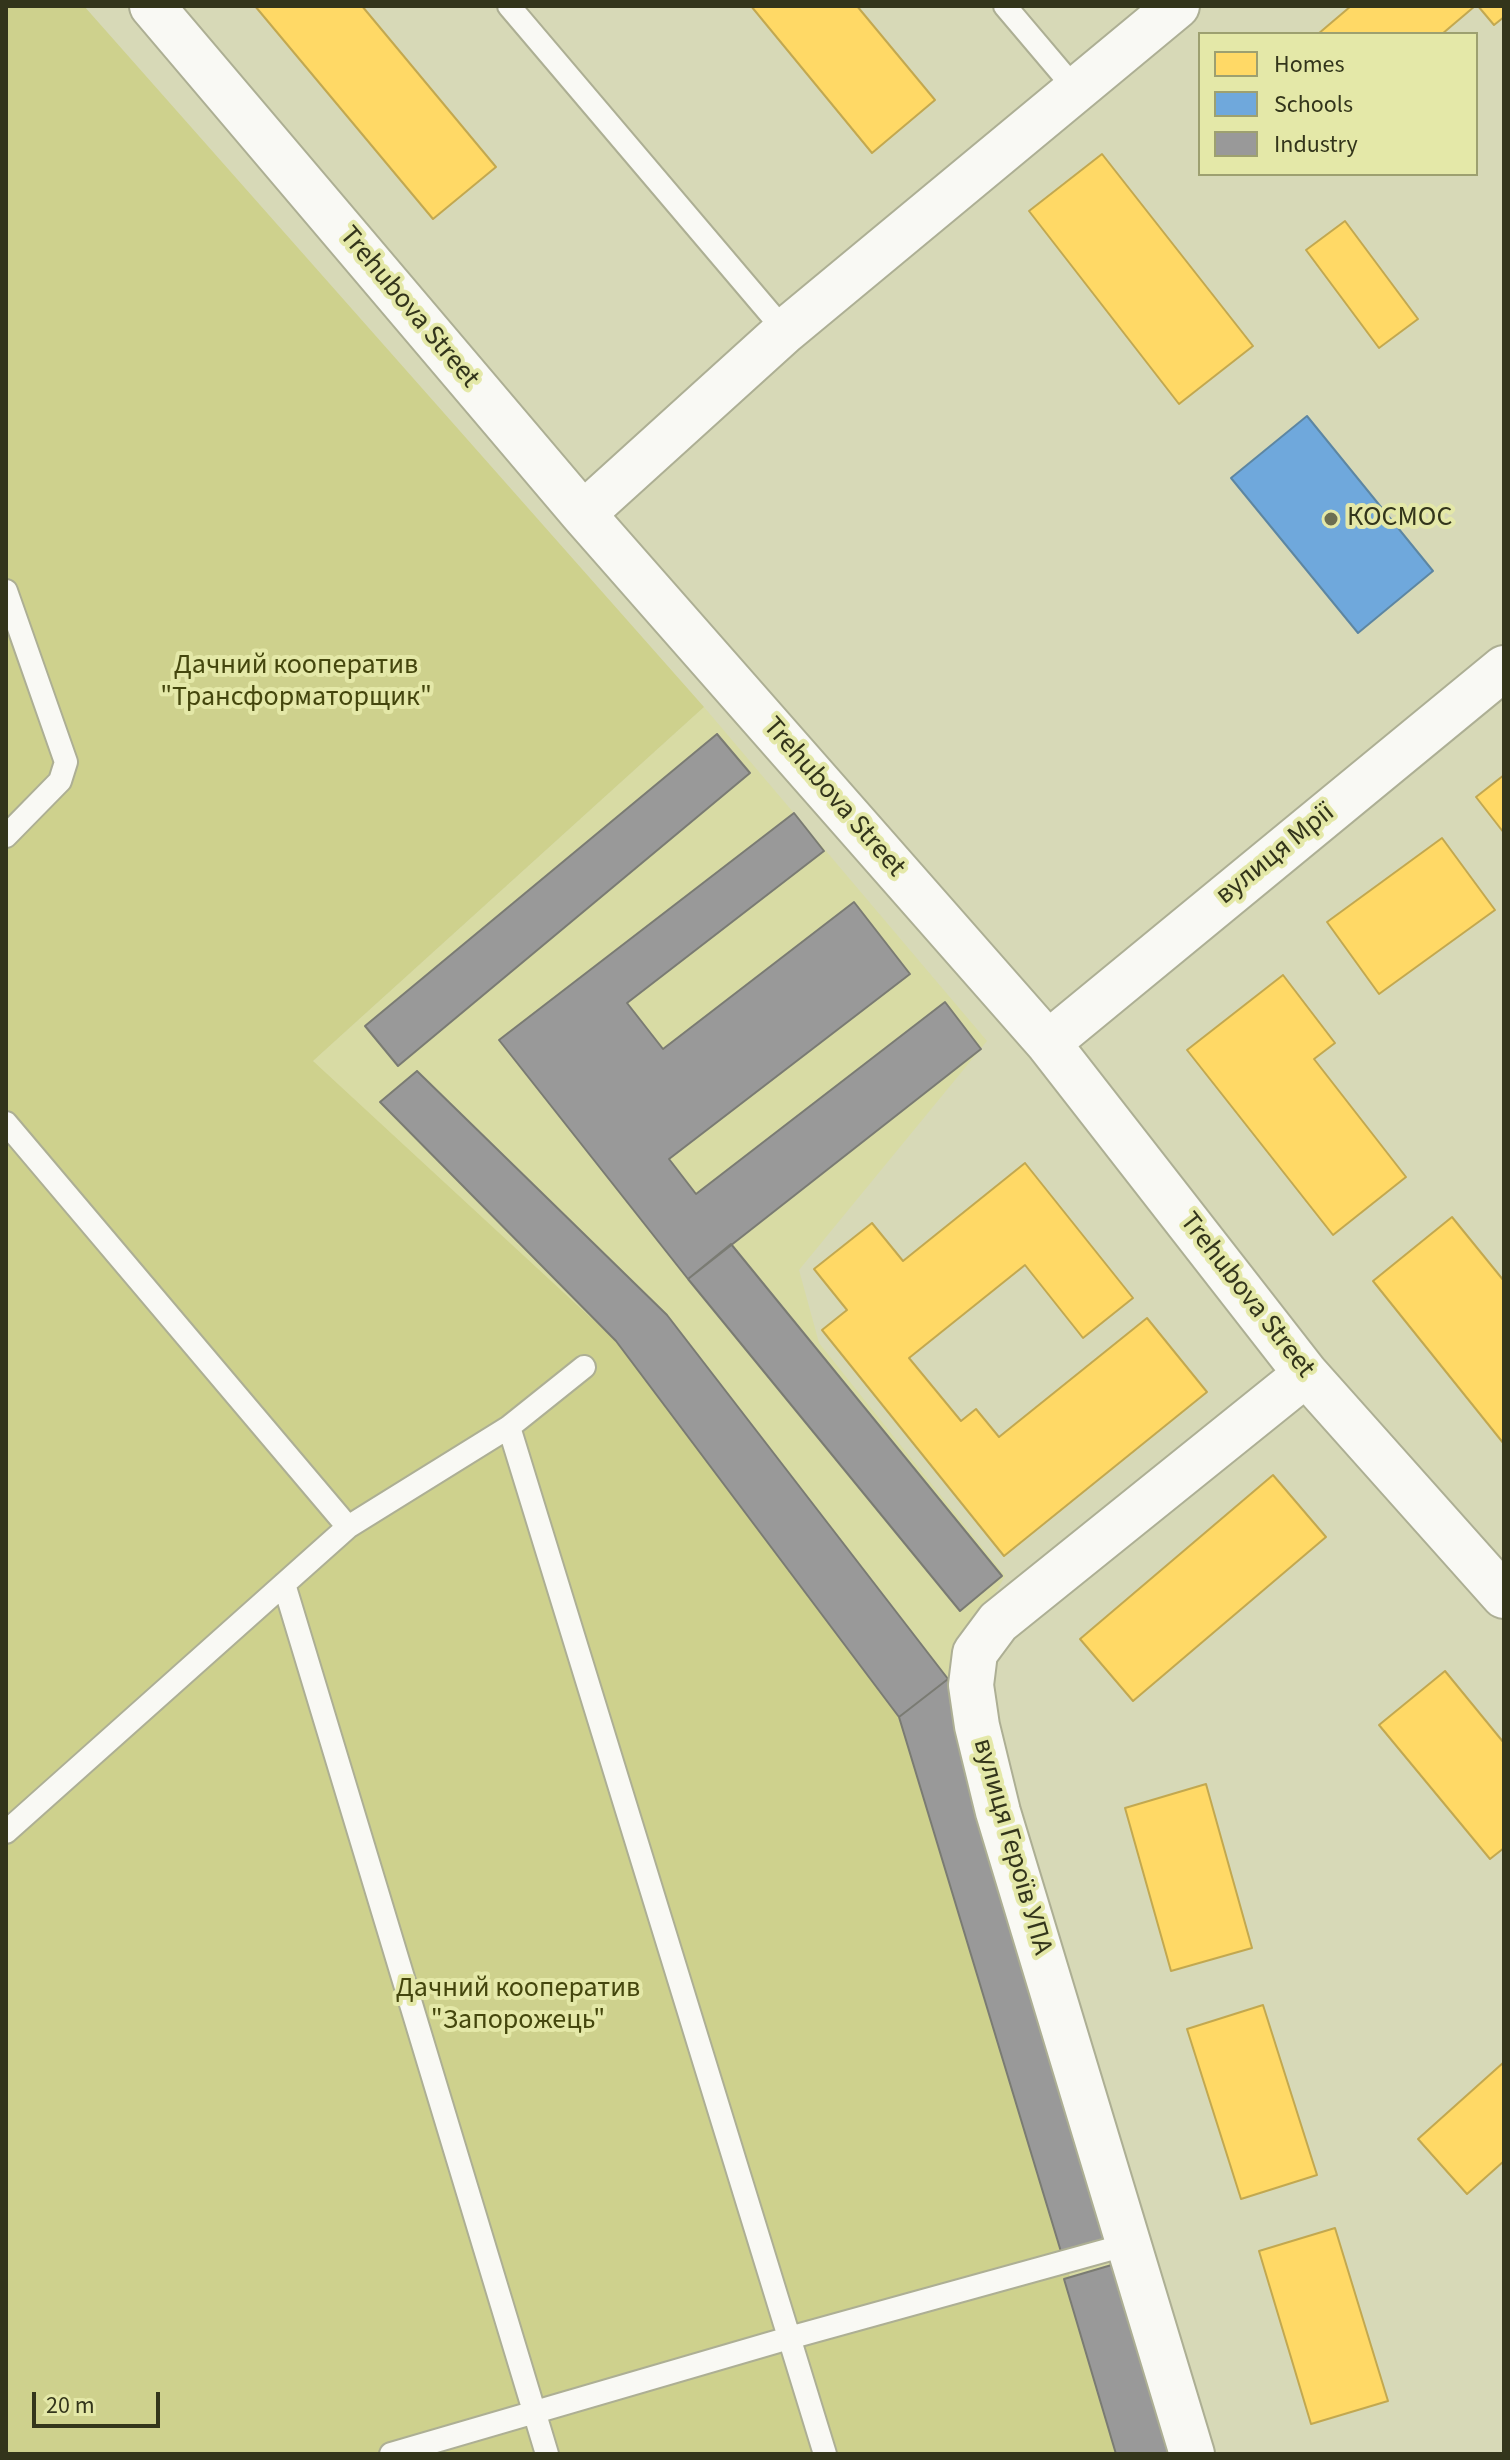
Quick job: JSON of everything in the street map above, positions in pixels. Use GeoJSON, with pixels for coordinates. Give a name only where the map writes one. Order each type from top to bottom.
{"type":"FeatureCollection","features":[{"type":"Feature","properties":{"kind":"street","name":"Trehubova Street"},"geometry":{"type":"LineString","coordinates":[[152,6],[583,514],[1048,1043],[1306,1374],[1504,1596]]}},
{"type":"Feature","properties":{"kind":"street"},"geometry":{"type":"LineString","coordinates":[[583,514],[785,331],[1177,6]]}},
{"type":"Feature","properties":{"kind":"street","name":"вулиця Мрії"},"geometry":{"type":"LineString","coordinates":[[1048,1043],[1504,668]]}},
{"type":"Feature","properties":{"kind":"street","name":"вулиця Героїв УПА"},"geometry":{"type":"LineString","coordinates":[[1192,2454],[998,1812],[971,1685],[975,1653],[998,1622],[1306,1374]]}},
{"type":"Feature","properties":{"kind":"lane"},"geometry":{"type":"LineString","coordinates":[[509,6],[785,331]]}},
{"type":"Feature","properties":{"kind":"lane"},"geometry":{"type":"LineString","coordinates":[[1005,6],[1077,91]]}},
{"type":"Feature","properties":{"kind":"lane"},"geometry":{"type":"LineString","coordinates":[[6,591],[66,762],[60,781],[6,836]]}},
{"type":"Feature","properties":{"kind":"lane"},"geometry":{"type":"LineString","coordinates":[[6,1123],[348,1527]]}},
{"type":"Feature","properties":{"kind":"lane"},"geometry":{"type":"LineString","coordinates":[[6,1832],[348,1527],[509,1427],[584,1367]]}},
{"type":"Feature","properties":{"kind":"lane"},"geometry":{"type":"LineString","coordinates":[[509,1427],[825,2454]]}},
{"type":"Feature","properties":{"kind":"lane"},"geometry":{"type":"LineString","coordinates":[[284,1584],[547,2454]]}},
{"type":"Feature","properties":{"kind":"lane"},"geometry":{"type":"LineString","coordinates":[[391,2454],[789,2338],[1129,2244]]}},
{"type":"Feature","properties":{"kind":"shaded area"},"geometry":{"type":"Polygon","coordinates":[[[704,707],[987,1041],[799,1270],[819,1343],[1005,1576],[948,1679],[1184,2454],[1124,2454],[313,1061],[704,707]]]}},
{"type":"Feature","properties":{"kind":"green space"},"geometry":{"type":"Polygon","coordinates":[[[6,6],[84,6],[704,707],[313,1061],[616,1341],[899,1717],[1124,2454],[6,2454],[6,6]]]}},
{"type":"Feature","properties":{"kind":"building: Homes"},"geometry":{"type":"Polygon","coordinates":[[[255,6],[362,6],[496,167],[433,219],[255,6]]]}},
{"type":"Feature","properties":{"kind":"building: Homes"},"geometry":{"type":"Polygon","coordinates":[[[751,6],[857,6],[935,100],[872,153],[751,6]]]}},
{"type":"Feature","properties":{"kind":"building: Homes"},"geometry":{"type":"Polygon","coordinates":[[[1351,6],[1475,6],[1444,32],[1320,32],[1351,6]]]}},
{"type":"Feature","properties":{"kind":"building: Homes"},"geometry":{"type":"Polygon","coordinates":[[[1478,6],[1504,6],[1504,17],[1494,25],[1478,6]]]}},
{"type":"Feature","properties":{"kind":"building: Homes"},"geometry":{"type":"Polygon","coordinates":[[[1102,154],[1253,346],[1179,404],[1029,211],[1102,154]]]}},
{"type":"Feature","properties":{"kind":"building: Homes"},"geometry":{"type":"Polygon","coordinates":[[[1345,221],[1418,319],[1379,348],[1306,250],[1345,221]]]}},
{"type":"Feature","properties":{"kind":"building: Homes"},"geometry":{"type":"Polygon","coordinates":[[[1504,775],[1504,833],[1476,797],[1504,775]]]}},
{"type":"Feature","properties":{"kind":"building: Homes"},"geometry":{"type":"Polygon","coordinates":[[[1442,838],[1495,910],[1379,994],[1327,922],[1442,838]]]}},
{"type":"Feature","properties":{"kind":"building: Homes"},"geometry":{"type":"Polygon","coordinates":[[[1283,975],[1335,1043],[1314,1059],[1406,1177],[1333,1235],[1187,1050],[1283,975]]]}},
{"type":"Feature","properties":{"kind":"building: Homes"},"geometry":{"type":"Polygon","coordinates":[[[1025,1163],[1133,1298],[1083,1338],[1025,1265],[909,1358],[961,1421],[976,1409],[999,1437],[1147,1318],[1207,1392],[1004,1556],[822,1330],[847,1310],[814,1269],[872,1223],[903,1261],[1025,1163]]]}},
{"type":"Feature","properties":{"kind":"building: Homes"},"geometry":{"type":"Polygon","coordinates":[[[1452,1217],[1504,1281],[1504,1444],[1373,1281],[1452,1217]]]}},
{"type":"Feature","properties":{"kind":"building: Homes"},"geometry":{"type":"Polygon","coordinates":[[[1273,1475],[1326,1537],[1133,1701],[1080,1639],[1273,1475]]]}},
{"type":"Feature","properties":{"kind":"building: Homes"},"geometry":{"type":"Polygon","coordinates":[[[1445,1671],[1504,1743],[1504,1848],[1490,1859],[1379,1725],[1445,1671]]]}},
{"type":"Feature","properties":{"kind":"building: Homes"},"geometry":{"type":"Polygon","coordinates":[[[1206,1784],[1252,1948],[1171,1971],[1125,1808],[1206,1784]]]}},
{"type":"Feature","properties":{"kind":"building: Homes"},"geometry":{"type":"Polygon","coordinates":[[[1263,2005],[1317,2175],[1241,2199],[1187,2029],[1263,2005]]]}},
{"type":"Feature","properties":{"kind":"building: Homes"},"geometry":{"type":"Polygon","coordinates":[[[1504,2062],[1504,2161],[1467,2194],[1418,2139],[1504,2062]]]}},
{"type":"Feature","properties":{"kind":"building: Homes"},"geometry":{"type":"Polygon","coordinates":[[[1335,2228],[1388,2401],[1311,2424],[1259,2251],[1335,2228]]]}},
{"type":"Feature","properties":{"kind":"building: Schools"},"geometry":{"type":"Polygon","coordinates":[[[1307,416],[1433,571],[1358,633],[1231,478],[1307,416]]]}},
{"type":"Feature","properties":{"kind":"building: Industry"},"geometry":{"type":"Polygon","coordinates":[[[717,734],[750,773],[398,1066],[365,1026],[717,734]]]}},
{"type":"Feature","properties":{"kind":"building: Industry"},"geometry":{"type":"Polygon","coordinates":[[[794,813],[824,851],[627,1003],[663,1049],[854,902],[910,974],[669,1159],[696,1194],[945,1002],[981,1049],[688,1279],[499,1040],[794,813]]]}},
{"type":"Feature","properties":{"kind":"building: Industry"},"geometry":{"type":"Polygon","coordinates":[[[417,1071],[667,1315],[948,1679],[899,1717],[616,1341],[380,1102],[417,1071]]]}},
{"type":"Feature","properties":{"kind":"building: Industry"},"geometry":{"type":"Polygon","coordinates":[[[731,1244],[1002,1576],[960,1611],[688,1279],[731,1244]]]}},
{"type":"Feature","properties":{"kind":"building: Industry"},"geometry":{"type":"Polygon","coordinates":[[[948,1679],[1112,2240],[1062,2255],[899,1717],[948,1679]]]}},
{"type":"Feature","properties":{"kind":"building: Industry"},"geometry":{"type":"Polygon","coordinates":[[[1115,2264],[1171,2454],[1116,2454],[1064,2279],[1115,2264]]]}},
{"type":"Feature","properties":{"kind":"place","name":"КОСМОС"},"geometry":{"type":"Point","coordinates":[1331,519]}},
{"type":"Feature","properties":{"kind":"park label","name":"Дачний кооператив \"Трансформаторщик\""},"geometry":{"type":"Point","coordinates":[296,683]}},
{"type":"Feature","properties":{"kind":"park label","name":"Дачний кооператив \"Запорожець\""},"geometry":{"type":"Point","coordinates":[518,2006]}}]}
